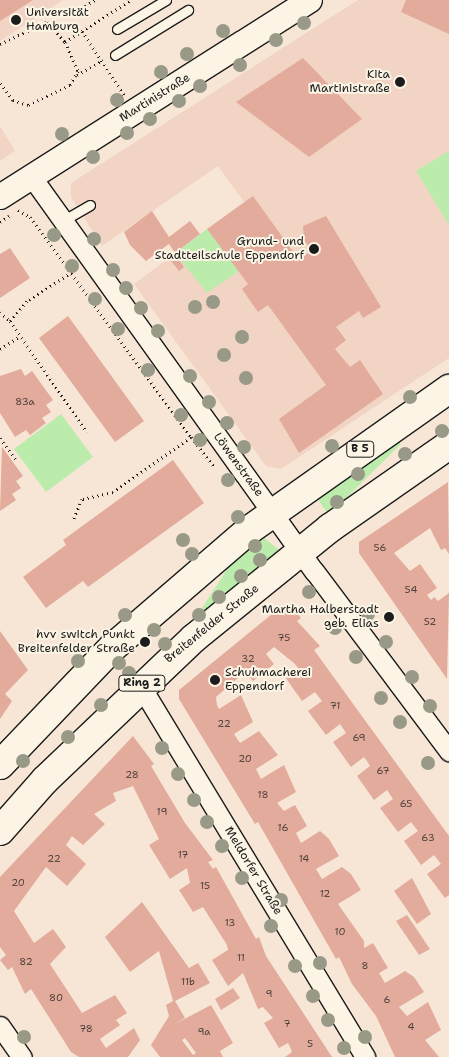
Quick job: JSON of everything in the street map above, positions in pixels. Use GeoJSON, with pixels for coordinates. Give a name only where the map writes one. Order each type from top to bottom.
{"type":"FeatureCollection","features":[{"type":"Feature","properties":{"kind":"main road","name":"B 5"},"geometry":{"type":"LineString","coordinates":[[273,512],[449,389]]}},
{"type":"Feature","properties":{"kind":"main road","name":"Breitenfelder Straße"},"geometry":{"type":"LineString","coordinates":[[0,832],[140,686],[301,552],[449,445]]}},
{"type":"Feature","properties":{"kind":"main road"},"geometry":{"type":"LineString","coordinates":[[0,765],[112,648],[273,512]]}},
{"type":"Feature","properties":{"kind":"street","name":"Martinistraße"},"geometry":{"type":"LineString","coordinates":[[0,197],[310,0]]}},
{"type":"Feature","properties":{"kind":"street","name":"Löwenstraße"},"geometry":{"type":"LineString","coordinates":[[32,176],[301,552],[449,751]]}},
{"type":"Feature","properties":{"kind":"street","name":"Meldorfer Straße"},"geometry":{"type":"LineString","coordinates":[[140,686],[365,1057]]}},
{"type":"Feature","properties":{"kind":"street"},"geometry":{"type":"LineString","coordinates":[[0,1026],[22,1057]]}},
{"type":"Feature","properties":{"kind":"lane"},"geometry":{"type":"LineString","coordinates":[[118,29],[166,0]]}},
{"type":"Feature","properties":{"kind":"lane"},"geometry":{"type":"LineString","coordinates":[[111,56],[188,10]]}},
{"type":"Feature","properties":{"kind":"lane"},"geometry":{"type":"LineString","coordinates":[[64,220],[90,205]]}},
{"type":"Feature","properties":{"kind":"path"},"geometry":{"type":"LineString","coordinates":[[85,6],[95,0]]}},
{"type":"Feature","properties":{"kind":"path"},"geometry":{"type":"LineString","coordinates":[[65,42],[131,0]]}},
{"type":"Feature","properties":{"kind":"path"},"geometry":{"type":"LineString","coordinates":[[0,44],[42,21],[50,24],[65,42],[76,60],[77,75]]}},
{"type":"Feature","properties":{"kind":"path"},"geometry":{"type":"LineString","coordinates":[[82,31],[134,111]]}},
{"type":"Feature","properties":{"kind":"path"},"geometry":{"type":"LineString","coordinates":[[0,82],[13,100],[28,105],[44,101],[77,75],[111,56]]}},
{"type":"Feature","properties":{"kind":"path"},"geometry":{"type":"LineString","coordinates":[[0,222],[18,210],[30,217],[191,437],[113,492],[82,499],[73,520]]}},
{"type":"Feature","properties":{"kind":"path"},"geometry":{"type":"LineString","coordinates":[[10,321],[27,301],[92,260]]}},
{"type":"Feature","properties":{"kind":"path"},"geometry":{"type":"LineString","coordinates":[[0,312],[10,321],[87,432]]}},
{"type":"Feature","properties":{"kind":"path"},"geometry":{"type":"LineString","coordinates":[[0,349],[20,336]]}},
{"type":"Feature","properties":{"kind":"path"},"geometry":{"type":"LineString","coordinates":[[0,438],[16,460]]}},
{"type":"Feature","properties":{"kind":"shaded area","name":"Universität Hamburg"},"geometry":{"type":"Polygon","coordinates":[[[0,0],[63,0],[0,41],[0,0]]]}},
{"type":"Feature","properties":{"kind":"shaded area","name":"Grund- und Stadtteilschule Eppendorf"},"geometry":{"type":"Polygon","coordinates":[[[358,0],[449,0],[449,358],[281,469],[266,466],[134,284],[244,202],[218,166],[102,246],[71,197],[71,183],[358,0]]]}},
{"type":"Feature","properties":{"kind":"shaded area"},"geometry":{"type":"Polygon","coordinates":[[[0,126],[15,151],[0,161],[0,126]]]}},
{"type":"Feature","properties":{"kind":"green space"},"geometry":{"type":"Polygon","coordinates":[[[449,151],[449,225],[416,171],[449,151]]]}},
{"type":"Feature","properties":{"kind":"green space"},"geometry":{"type":"Polygon","coordinates":[[[207,229],[239,271],[207,293],[175,253],[207,229]]]}},
{"type":"Feature","properties":{"kind":"green space"},"geometry":{"type":"Polygon","coordinates":[[[61,414],[93,457],[46,492],[14,449],[61,414]]]}},
{"type":"Feature","properties":{"kind":"green space"},"geometry":{"type":"Polygon","coordinates":[[[394,436],[401,444],[329,515],[313,493],[394,436]]]}},
{"type":"Feature","properties":{"kind":"green space"},"geometry":{"type":"Polygon","coordinates":[[[262,536],[283,553],[201,618],[200,611],[228,568],[262,536]]]}},
{"type":"Feature","properties":{"kind":"building"},"geometry":{"type":"Polygon","coordinates":[[[0,0],[33,0],[0,21],[0,0]]]}},
{"type":"Feature","properties":{"kind":"building"},"geometry":{"type":"Polygon","coordinates":[[[406,0],[449,0],[449,34],[401,12],[406,0]]]}},
{"type":"Feature","properties":{"kind":"building"},"geometry":{"type":"Polygon","coordinates":[[[303,58],[362,119],[309,157],[236,102],[303,58]]]}},
{"type":"Feature","properties":{"kind":"building"},"geometry":{"type":"Polygon","coordinates":[[[253,196],[299,260],[312,250],[304,241],[303,226],[326,216],[381,307],[363,318],[359,311],[336,327],[346,340],[335,349],[350,367],[360,360],[383,394],[299,453],[279,419],[326,385],[268,305],[258,312],[242,289],[248,284],[207,229],[253,196]]]}},
{"type":"Feature","properties":{"kind":"building"},"geometry":{"type":"Polygon","coordinates":[[[152,211],[169,237],[190,221],[200,234],[175,253],[169,244],[146,261],[130,245],[124,232],[152,211]]]}},
{"type":"Feature","properties":{"kind":"building"},"geometry":{"type":"Polygon","coordinates":[[[10,248],[30,278],[0,298],[0,254],[10,248]]]}},
{"type":"Feature","properties":{"kind":"building"},"geometry":{"type":"Polygon","coordinates":[[[177,257],[184,267],[179,271],[171,261],[177,257]]]}},
{"type":"Feature","properties":{"kind":"building"},"geometry":{"type":"Polygon","coordinates":[[[68,316],[144,421],[115,442],[39,338],[68,316]]]}},
{"type":"Feature","properties":{"kind":"building"},"geometry":{"type":"Polygon","coordinates":[[[21,369],[25,376],[32,371],[53,400],[46,405],[51,412],[42,418],[46,423],[30,435],[26,430],[15,437],[0,413],[0,376],[21,369]]]}},
{"type":"Feature","properties":{"kind":"building"},"geometry":{"type":"Polygon","coordinates":[[[2,447],[23,476],[16,481],[21,488],[12,494],[16,500],[0,511],[2,447]]]}},
{"type":"Feature","properties":{"kind":"building"},"geometry":{"type":"Polygon","coordinates":[[[173,460],[204,503],[88,587],[83,581],[46,608],[23,577],[66,545],[63,540],[173,460]]]}},
{"type":"Feature","properties":{"kind":"building"},"geometry":{"type":"Polygon","coordinates":[[[448,482],[449,554],[445,548],[441,550],[430,528],[394,553],[410,571],[420,564],[437,588],[427,595],[431,600],[434,597],[438,601],[449,593],[447,679],[359,553],[359,542],[448,482]]]}},
{"type":"Feature","properties":{"kind":"building"},"geometry":{"type":"Polygon","coordinates":[[[278,609],[294,609],[301,618],[297,621],[320,646],[314,650],[449,836],[449,895],[445,898],[427,874],[441,864],[434,855],[421,865],[404,841],[418,831],[411,822],[398,832],[380,808],[393,799],[387,790],[374,800],[357,776],[370,766],[364,757],[351,767],[333,742],[346,733],[340,724],[326,735],[308,711],[322,701],[315,692],[302,701],[285,677],[298,668],[295,664],[274,647],[266,654],[274,664],[253,681],[245,672],[216,697],[217,705],[219,709],[241,695],[253,722],[234,734],[240,743],[259,731],[278,755],[256,769],[261,779],[284,765],[296,792],[277,803],[284,811],[295,805],[307,826],[296,833],[301,843],[320,831],[329,839],[339,856],[316,869],[322,879],[342,867],[351,874],[361,890],[338,904],[364,941],[364,948],[373,943],[388,968],[379,973],[385,983],[405,971],[414,977],[424,992],[399,1007],[407,1016],[428,1002],[441,1030],[425,1040],[439,1057],[395,1057],[376,1016],[352,984],[339,957],[336,959],[258,822],[255,824],[179,699],[179,690],[278,609]]]}},
{"type":"Feature","properties":{"kind":"building"},"geometry":{"type":"Polygon","coordinates":[[[0,631],[28,670],[5,694],[12,701],[0,719],[0,631]]]}},
{"type":"Feature","properties":{"kind":"building"},"geometry":{"type":"Polygon","coordinates":[[[133,736],[154,764],[151,766],[185,823],[213,860],[208,862],[213,869],[216,867],[256,939],[259,937],[266,956],[332,1057],[285,1057],[292,1052],[288,1043],[279,1048],[264,1023],[273,1018],[263,1007],[258,1009],[243,973],[228,986],[212,960],[228,950],[227,945],[203,907],[193,912],[179,890],[190,883],[187,868],[170,879],[149,845],[159,839],[133,786],[113,793],[116,801],[94,814],[105,824],[83,845],[72,836],[66,845],[86,864],[67,886],[46,867],[14,911],[34,943],[53,929],[66,947],[50,964],[82,1013],[115,995],[127,1013],[116,1020],[120,1025],[100,1039],[106,1048],[134,1028],[140,1040],[128,1057],[79,1057],[71,1052],[31,989],[25,994],[12,967],[8,970],[0,960],[6,955],[0,947],[0,877],[133,736]]]}},
{"type":"Feature","properties":{"kind":"building"},"geometry":{"type":"Polygon","coordinates":[[[412,878],[431,914],[417,924],[394,891],[412,878]]]}},
{"type":"Feature","properties":{"kind":"building"},"geometry":{"type":"Polygon","coordinates":[[[142,902],[189,968],[198,963],[210,983],[175,1001],[185,1018],[175,1024],[211,1005],[233,1043],[220,1051],[223,1057],[160,1057],[151,1045],[169,1016],[166,1005],[173,1001],[159,951],[130,972],[105,937],[142,902]],[[185,1038],[182,1040],[193,1055],[196,1053],[185,1038]]]}},
{"type":"Feature","properties":{"kind":"building"},"geometry":{"type":"Polygon","coordinates":[[[407,915],[430,949],[419,955],[396,921],[407,915]]]}},
{"type":"Feature","properties":{"kind":"building"},"geometry":{"type":"Polygon","coordinates":[[[233,988],[240,998],[221,1010],[215,999],[233,988]]]}},
{"type":"Feature","properties":{"kind":"place","name":"Universität Hamburg"},"geometry":{"type":"Point","coordinates":[16,20]}},
{"type":"Feature","properties":{"kind":"place","name":"Kita Martinistraße"},"geometry":{"type":"Point","coordinates":[400,82]}},
{"type":"Feature","properties":{"kind":"place","name":"Grund- und Stadtteilschule Eppendorf"},"geometry":{"type":"Point","coordinates":[314,249]}},
{"type":"Feature","properties":{"kind":"place","name":"Martha Halberstadt geb. Elias"},"geometry":{"type":"Point","coordinates":[389,617]}},
{"type":"Feature","properties":{"kind":"place","name":"hvv switch Punkt Breitenfelder Straße"},"geometry":{"type":"Point","coordinates":[145,642]}},
{"type":"Feature","properties":{"kind":"place","name":"Schuhmacherei Eppendorf"},"geometry":{"type":"Point","coordinates":[215,680]}}]}
